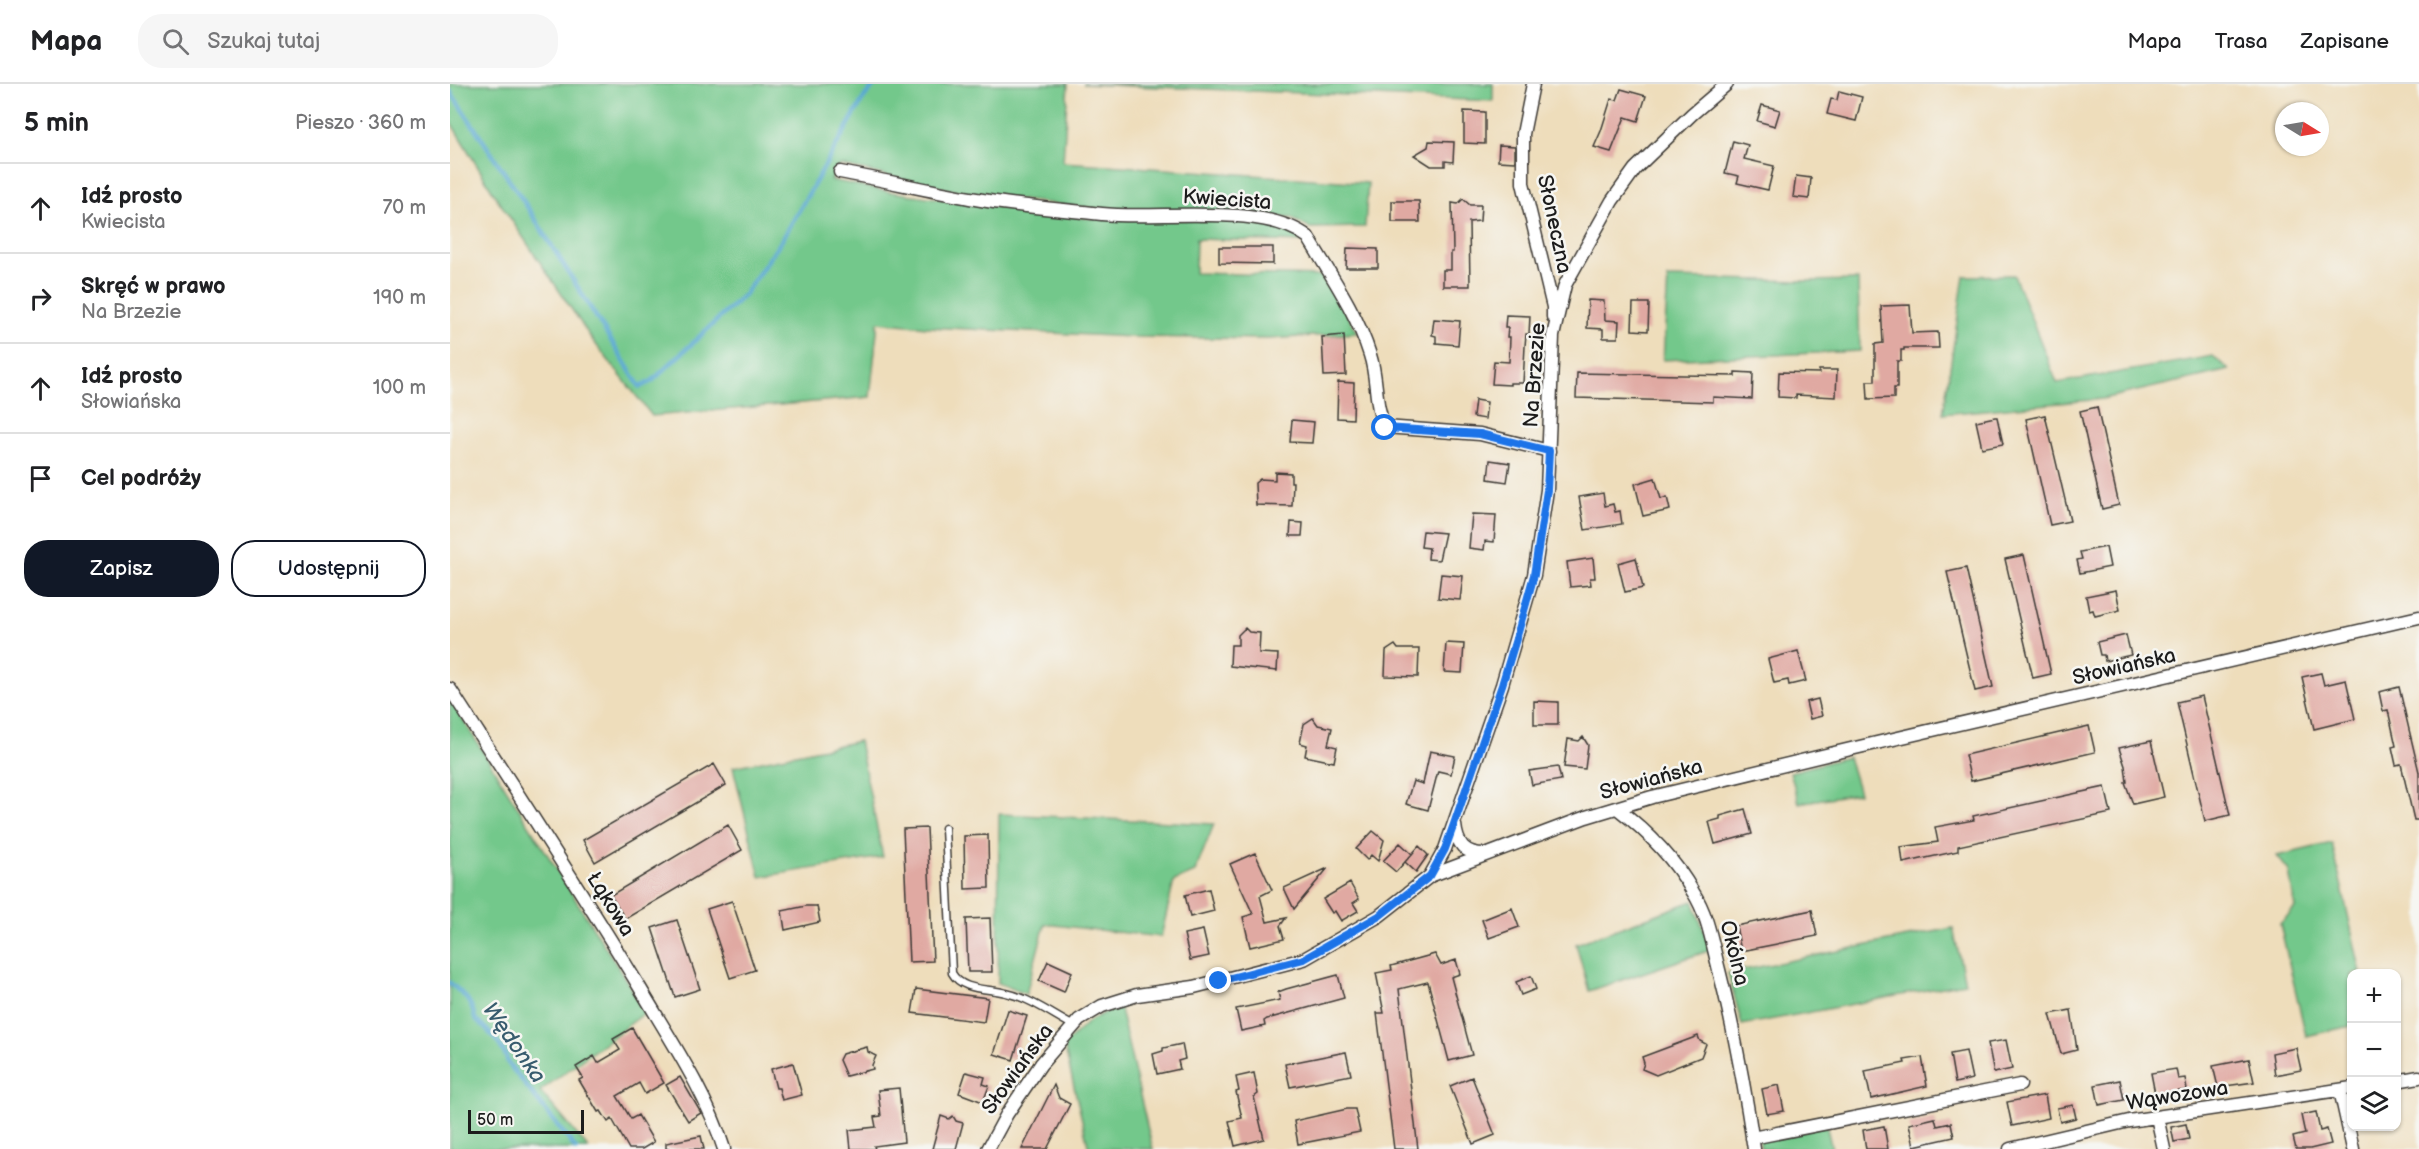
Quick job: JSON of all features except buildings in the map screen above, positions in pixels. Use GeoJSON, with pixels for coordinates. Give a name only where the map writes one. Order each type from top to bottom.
{"type":"FeatureCollection","features":[{"type":"Feature","properties":{"kind":"street","name":"Słoneczna"},"geometry":{"type":"LineString","coordinates":[[1533,84],[1523,134],[1523,183],[1553,307],[1553,336]]}},
{"type":"Feature","properties":{"kind":"street","name":"Na Brzezie"},"geometry":{"type":"LineString","coordinates":[[1430,876],[1445,849],[1454,824],[1502,685],[1534,575],[1547,490],[1553,336],[1565,285],[1612,201],[1649,154],[1727,84]]}},
{"type":"Feature","properties":{"kind":"street","name":"Kwiecista"},"geometry":{"type":"LineString","coordinates":[[840,172],[972,198],[1106,214],[1200,215],[1270,220],[1295,227],[1308,237],[1364,337],[1371,358],[1380,417],[1385,428],[1480,434],[1549,451]]}},
{"type":"Feature","properties":{"kind":"street","name":"Słowiańska"},"geometry":{"type":"LineString","coordinates":[[988,1149],[1007,1114],[1041,1064],[1074,1026],[1102,1006],[1137,995],[1194,987],[1304,959],[1379,916],[1430,876],[1586,817],[1617,807],[1855,748],[2419,616]]}},
{"type":"Feature","properties":{"kind":"street","name":"Łąkowa"},"geometry":{"type":"LineString","coordinates":[[450,689],[647,1000],[697,1087],[724,1149]]}},
{"type":"Feature","properties":{"kind":"street","name":"Okólna"},"geometry":{"type":"LineString","coordinates":[[1617,807],[1641,827],[1665,853],[1693,891],[1705,916],[1729,1010],[1753,1144],[2020,1085]]}},
{"type":"Feature","properties":{"kind":"street"},"geometry":{"type":"LineString","coordinates":[[1454,824],[1456,839],[1465,848],[1476,854],[1490,854]]}},
{"type":"Feature","properties":{"kind":"street"},"geometry":{"type":"LineString","coordinates":[[2401,1080],[2419,1077]]}},
{"type":"Feature","properties":{"kind":"street"},"geometry":{"type":"LineString","coordinates":[[2346,1089],[2353,1149]]}},
{"type":"Feature","properties":{"kind":"street","name":"Wąwozowa"},"geometry":{"type":"LineString","coordinates":[[2010,1149],[2054,1143],[2129,1121],[2346,1089]]}},
{"type":"Feature","properties":{"kind":"street"},"geometry":{"type":"LineString","coordinates":[[2157,1118],[2164,1149]]}},
{"type":"Feature","properties":{"kind":"lane"},"geometry":{"type":"LineString","coordinates":[[945,828],[952,973],[957,982],[1008,993],[1074,1026]]}},
{"type":"Feature","properties":{"kind":"green space"},"geometry":{"type":"Polygon","coordinates":[[[450,84],[1068,84],[1063,162],[1368,183],[1365,227],[1309,228],[1291,218],[1108,210],[970,194],[840,165],[831,180],[891,192],[1084,218],[1261,221],[1291,229],[1304,242],[1196,239],[1195,273],[1325,276],[1358,333],[1269,339],[1132,337],[927,327],[878,322],[870,397],[652,416],[591,338],[496,197],[450,121],[450,84]]]}},
{"type":"Feature","properties":{"kind":"green space"},"geometry":{"type":"Polygon","coordinates":[[[1083,84],[1493,84],[1493,101],[1083,84]]]}},
{"type":"Feature","properties":{"kind":"green space"},"geometry":{"type":"Polygon","coordinates":[[[2014,275],[2057,383],[2213,356],[2229,370],[2102,399],[1943,414],[1964,276],[2014,275]]]}},
{"type":"Feature","properties":{"kind":"green space"},"geometry":{"type":"Polygon","coordinates":[[[1668,278],[1858,280],[1860,351],[1663,360],[1668,278]]]}},
{"type":"Feature","properties":{"kind":"green space"},"geometry":{"type":"Polygon","coordinates":[[[450,699],[646,1012],[540,1091],[589,1149],[450,1149],[450,699]]]}},
{"type":"Feature","properties":{"kind":"green space"},"geometry":{"type":"Polygon","coordinates":[[[859,741],[883,857],[760,877],[733,767],[859,741]]]}},
{"type":"Feature","properties":{"kind":"green space"},"geometry":{"type":"Polygon","coordinates":[[[1848,757],[1859,793],[1799,803],[1790,772],[1848,757]]]}},
{"type":"Feature","properties":{"kind":"green space"},"geometry":{"type":"Polygon","coordinates":[[[999,814],[1214,824],[1195,872],[1174,881],[1161,937],[1045,924],[1026,994],[998,983],[999,814]]]}},
{"type":"Feature","properties":{"kind":"green space"},"geometry":{"type":"Polygon","coordinates":[[[2332,843],[2360,969],[2347,969],[2347,1027],[2306,1036],[2280,924],[2295,908],[2289,871],[2277,856],[2332,843]]]}},
{"type":"Feature","properties":{"kind":"green space"},"geometry":{"type":"Polygon","coordinates":[[[1693,901],[1711,950],[1589,991],[1576,944],[1693,901]]]}},
{"type":"Feature","properties":{"kind":"green space"},"geometry":{"type":"Polygon","coordinates":[[[1953,928],[1965,983],[1742,1025],[1728,973],[1953,928]]]}},
{"type":"Feature","properties":{"kind":"green space"},"geometry":{"type":"Polygon","coordinates":[[[1119,1005],[1153,1149],[1089,1149],[1064,1045],[1089,1021],[1119,1005]]]}},
{"type":"Feature","properties":{"kind":"green space"},"geometry":{"type":"Polygon","coordinates":[[[1826,1124],[1832,1149],[1761,1149],[1759,1136],[1826,1124]]]}},
{"type":"Feature","properties":{"kind":"waterway"},"geometry":{"type":"LineString","coordinates":[[450,91],[530,211],[640,387],[652,381],[744,295],[782,240],[865,96],[876,84]]}},
{"type":"Feature","properties":{"kind":"waterway","name":"Wędonka"},"geometry":{"type":"LineString","coordinates":[[450,983],[466,998],[472,1007],[475,1019],[495,1039],[508,1063],[576,1149]]}},
{"type":"Feature","properties":{"kind":"route"},"geometry":{"type":"LineString","coordinates":[[1219,981],[1304,959],[1379,916],[1430,876],[1445,849],[1502,685],[1534,575],[1547,490],[1549,451],[1480,434],[1385,428]]}}]}
